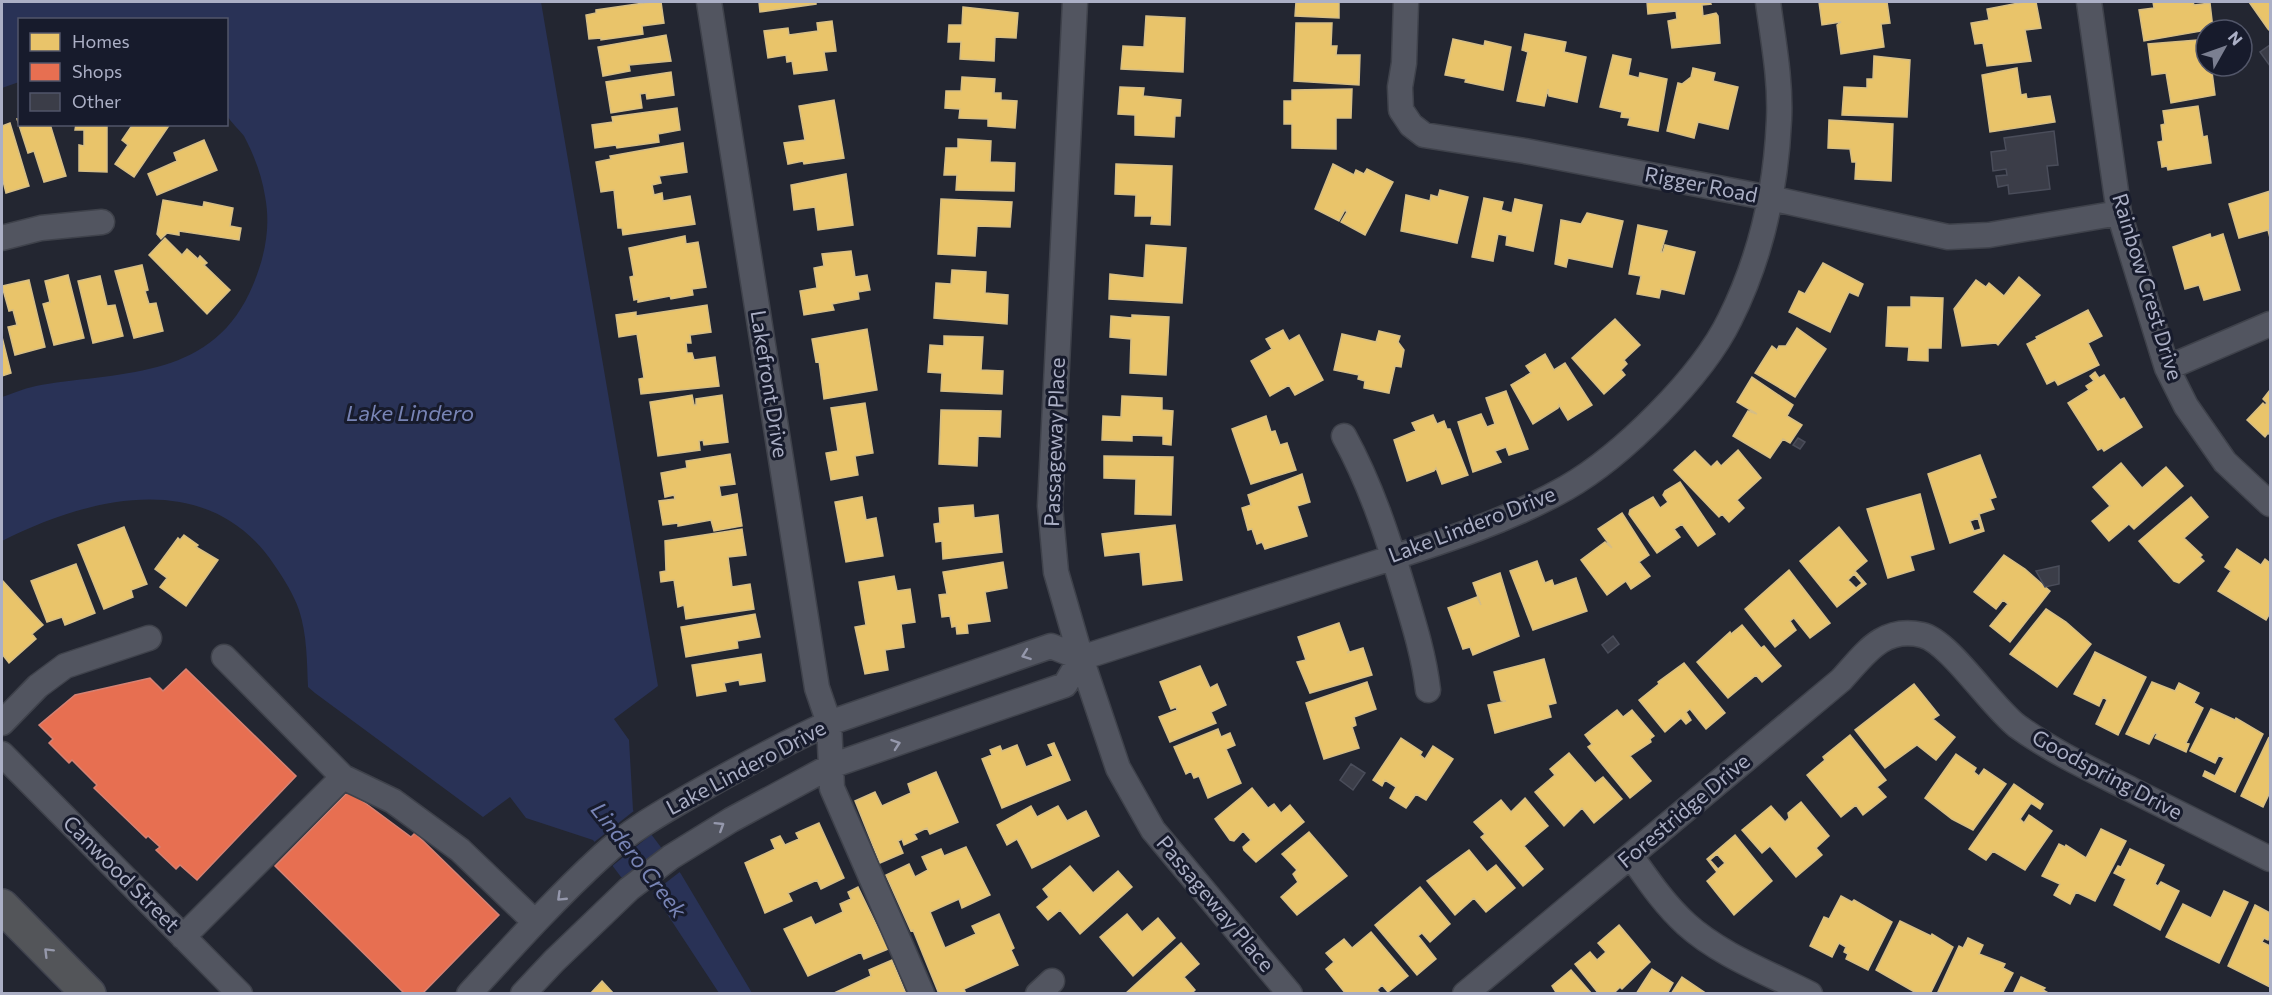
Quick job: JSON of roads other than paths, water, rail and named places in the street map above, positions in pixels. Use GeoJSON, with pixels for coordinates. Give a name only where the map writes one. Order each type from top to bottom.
{"type":"FeatureCollection","features":[{"type":"Feature","properties":{"kind":"highway"},"geometry":{"type":"LineString","coordinates":[[2,906],[89,993]]}},
{"type":"Feature","properties":{"kind":"street","name":"Lakefront Drive"},"geometry":{"type":"LineString","coordinates":[[709,2],[817,688],[829,723],[832,788],[922,993]]}},
{"type":"Feature","properties":{"kind":"street","name":"Passageway Place"},"geometry":{"type":"LineString","coordinates":[[1075,2],[1050,506],[1056,572],[1081,658],[1118,768],[1153,830],[1290,993]]}},
{"type":"Feature","properties":{"kind":"street","name":"Rigger Road"},"geometry":{"type":"LineString","coordinates":[[1406,2],[1404,63],[1400,87],[1401,110],[1411,125],[1424,135],[1525,151],[1770,198],[1948,237],[1968,238],[2119,213]]}},
{"type":"Feature","properties":{"kind":"street","name":"Lake Lindero Drive"},"geometry":{"type":"LineString","coordinates":[[469,993],[535,922],[603,855],[645,823],[746,763],[829,723],[1051,646],[1081,658],[1394,557],[1517,512],[1567,488],[1609,459],[1653,419],[1695,371],[1730,320],[1758,251],[1770,198],[1779,119],[1778,74],[1768,2]]}},
{"type":"Feature","properties":{"kind":"street","name":"Rainbow Crest Drive"},"geometry":{"type":"LineString","coordinates":[[2089,2],[2119,213],[2167,368],[2186,406],[2225,462],[2271,504]]}},
{"type":"Feature","properties":{"kind":"street"},"geometry":{"type":"LineString","coordinates":[[2,238],[41,228],[102,222]]}},
{"type":"Feature","properties":{"kind":"street"},"geometry":{"type":"LineString","coordinates":[[2167,368],[2271,324]]}},
{"type":"Feature","properties":{"kind":"street"},"geometry":{"type":"LineString","coordinates":[[1344,436],[1366,476],[1394,557],[1424,659],[1428,690]]}},
{"type":"Feature","properties":{"kind":"street","name":"Forestridge Drive"},"geometry":{"type":"LineString","coordinates":[[1465,993],[1841,680],[1875,642],[1903,633]]}},
{"type":"Feature","properties":{"kind":"street","name":"Goodspring Drive"},"geometry":{"type":"LineString","coordinates":[[1903,633],[1925,636],[1947,649],[1984,695],[2014,723],[2049,749],[2271,860]]}},
{"type":"Feature","properties":{"kind":"street"},"geometry":{"type":"LineString","coordinates":[[2,723],[38,686],[64,666],[149,638]]}},
{"type":"Feature","properties":{"kind":"street"},"geometry":{"type":"LineString","coordinates":[[224,657],[343,777],[393,801],[460,850],[535,922]]}},
{"type":"Feature","properties":{"kind":"street","name":"Lake Lindero Drive"},"geometry":{"type":"LineString","coordinates":[[523,993],[554,960],[629,889],[671,857],[731,820],[831,766],[1065,685],[1081,658]]}},
{"type":"Feature","properties":{"kind":"street","name":"Canwood Street"},"geometry":{"type":"LineString","coordinates":[[2,754],[240,993]]}},
{"type":"Feature","properties":{"kind":"street"},"geometry":{"type":"LineString","coordinates":[[183,937],[343,777]]}},
{"type":"Feature","properties":{"kind":"street"},"geometry":{"type":"LineString","coordinates":[[1631,856],[1662,901],[1687,926],[1720,948],[1810,993]]}},
{"type":"Feature","properties":{"kind":"water","name":"Lake Lindero"},"geometry":{"type":"Polygon","coordinates":[[[2,2],[541,2],[658,686],[614,719],[629,740],[633,810],[681,874],[752,993],[719,993],[654,894],[621,877],[593,840],[526,818],[510,797],[483,817],[308,687],[304,629],[292,593],[275,566],[248,535],[217,514],[184,503],[148,499],[110,503],[73,512],[2,541],[2,397],[36,386],[135,372],[164,365],[191,354],[215,338],[236,316],[253,285],[264,252],[267,208],[264,188],[254,158],[244,136],[228,116],[228,18],[18,18],[18,82],[2,88],[2,2]]]}},
{"type":"Feature","properties":{"kind":"water label","name":"Lindero Creek"},"geometry":{"type":"Point","coordinates":[639,860]}}]}
